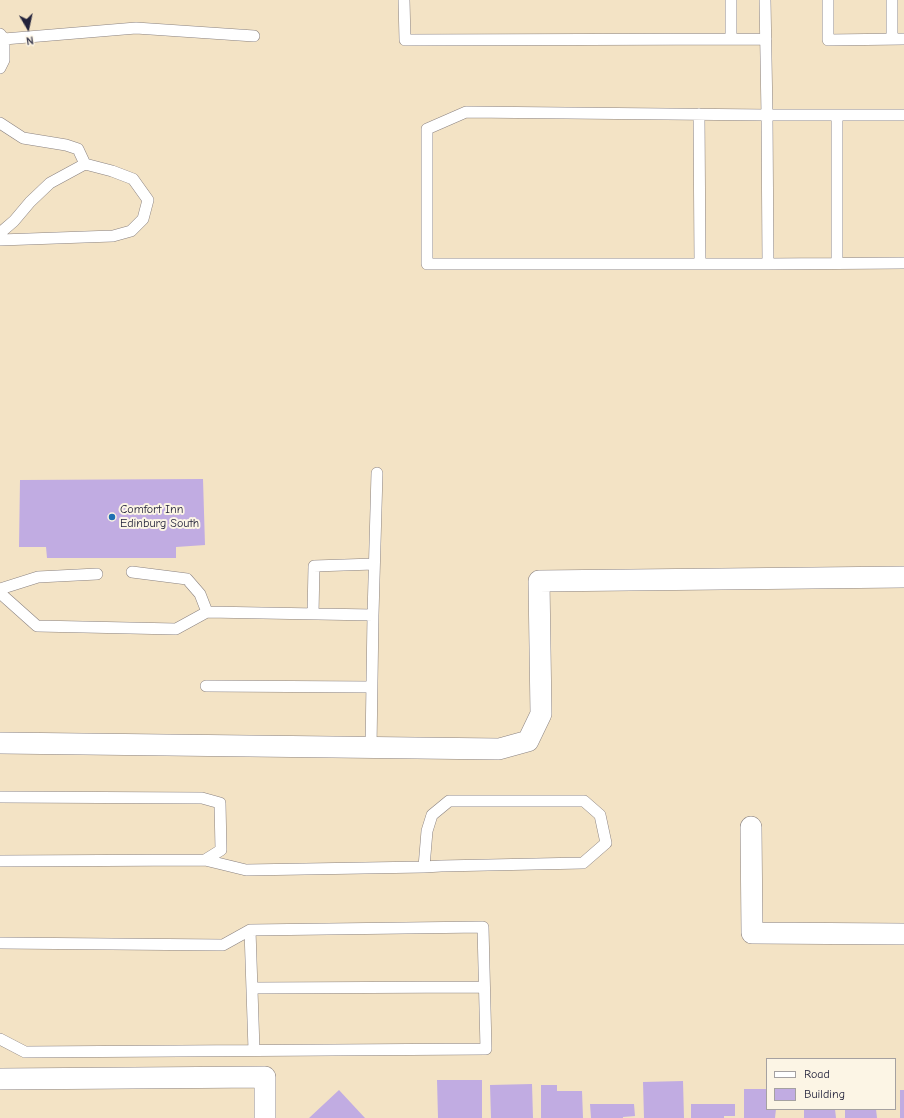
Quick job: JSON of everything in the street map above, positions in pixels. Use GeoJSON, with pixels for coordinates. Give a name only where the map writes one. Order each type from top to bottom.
{"type":"FeatureCollection","features":[{"type":"Feature","properties":{"kind":"street"},"geometry":{"type":"LineString","coordinates":[[0,743],[499,749],[528,741],[541,714],[539,581],[904,577]]}},
{"type":"Feature","properties":{"kind":"street"},"geometry":{"type":"LineString","coordinates":[[752,827],[752,933],[904,934]]}},
{"type":"Feature","properties":{"kind":"street"},"geometry":{"type":"LineString","coordinates":[[0,1079],[265,1077],[265,1118]]}},
{"type":"Feature","properties":{"kind":"lane"},"geometry":{"type":"LineString","coordinates":[[404,0],[405,40],[766,39]]}},
{"type":"Feature","properties":{"kind":"lane"},"geometry":{"type":"LineString","coordinates":[[731,0],[731,39]]}},
{"type":"Feature","properties":{"kind":"lane"},"geometry":{"type":"LineString","coordinates":[[765,0],[768,264]]}},
{"type":"Feature","properties":{"kind":"lane"},"geometry":{"type":"LineString","coordinates":[[828,0],[828,40],[904,39]]}},
{"type":"Feature","properties":{"kind":"lane"},"geometry":{"type":"LineString","coordinates":[[892,0],[892,39]]}},
{"type":"Feature","properties":{"kind":"lane"},"geometry":{"type":"LineString","coordinates":[[0,68],[4,60],[2,36],[136,28],[254,36]]}},
{"type":"Feature","properties":{"kind":"lane"},"geometry":{"type":"LineString","coordinates":[[904,115],[466,112],[427,129],[427,264],[904,263]]}},
{"type":"Feature","properties":{"kind":"lane"},"geometry":{"type":"LineString","coordinates":[[699,114],[700,264]]}},
{"type":"Feature","properties":{"kind":"lane"},"geometry":{"type":"LineString","coordinates":[[837,114],[837,264]]}},
{"type":"Feature","properties":{"kind":"lane"},"geometry":{"type":"LineString","coordinates":[[0,123],[23,138],[66,145],[78,149],[85,164]]}},
{"type":"Feature","properties":{"kind":"lane"},"geometry":{"type":"LineString","coordinates":[[0,233],[14,221],[30,202],[50,183],[85,164],[112,171],[133,179],[148,200],[143,219],[131,231],[113,236],[0,240]]}},
{"type":"Feature","properties":{"kind":"lane"},"geometry":{"type":"LineString","coordinates":[[371,748],[377,473]]}},
{"type":"Feature","properties":{"kind":"lane"},"geometry":{"type":"LineString","coordinates":[[313,614],[314,566],[374,564]]}},
{"type":"Feature","properties":{"kind":"lane"},"geometry":{"type":"LineString","coordinates":[[132,572],[187,579],[200,594],[207,612]]}},
{"type":"Feature","properties":{"kind":"lane"},"geometry":{"type":"LineString","coordinates":[[0,589],[38,576],[97,574]]}},
{"type":"Feature","properties":{"kind":"lane"},"geometry":{"type":"LineString","coordinates":[[0,593],[36,626],[176,629],[207,612],[373,616]]}},
{"type":"Feature","properties":{"kind":"lane"},"geometry":{"type":"LineString","coordinates":[[206,686],[372,688]]}},
{"type":"Feature","properties":{"kind":"lane"},"geometry":{"type":"LineString","coordinates":[[0,797],[202,798],[220,803],[221,850],[205,860]]}},
{"type":"Feature","properties":{"kind":"lane"},"geometry":{"type":"LineString","coordinates":[[0,861],[205,860],[246,870],[424,867],[583,863],[606,843],[600,815],[584,801],[449,801],[432,815],[426,831],[424,867]]}},
{"type":"Feature","properties":{"kind":"lane"},"geometry":{"type":"LineString","coordinates":[[0,943],[223,945],[250,930],[483,927],[486,1049],[25,1052],[0,1039]]}},
{"type":"Feature","properties":{"kind":"lane"},"geometry":{"type":"LineString","coordinates":[[250,930],[254,1050]]}},
{"type":"Feature","properties":{"kind":"lane"},"geometry":{"type":"LineString","coordinates":[[252,988],[484,987]]}},
{"type":"Feature","properties":{"kind":"building","name":"Comfort Inn Edinburg South"},"geometry":{"type":"Polygon","coordinates":[[[203,479],[205,545],[176,547],[176,558],[47,558],[46,547],[19,547],[20,480],[203,479]]]}},
{"type":"Feature","properties":{"kind":"building"},"geometry":{"type":"Polygon","coordinates":[[[437,1080],[482,1080],[482,1118],[438,1118],[437,1080]]]}},
{"type":"Feature","properties":{"kind":"building"},"geometry":{"type":"Polygon","coordinates":[[[683,1081],[684,1118],[644,1118],[643,1082],[683,1081]]]}},
{"type":"Feature","properties":{"kind":"building"},"geometry":{"type":"Polygon","coordinates":[[[532,1084],[533,1118],[491,1118],[490,1085],[532,1084]]]}},
{"type":"Feature","properties":{"kind":"building"},"geometry":{"type":"Polygon","coordinates":[[[541,1085],[557,1085],[557,1091],[582,1091],[583,1118],[541,1118],[541,1085]]]}},
{"type":"Feature","properties":{"kind":"building"},"geometry":{"type":"Polygon","coordinates":[[[744,1089],[766,1089],[766,1110],[776,1110],[775,1118],[744,1118],[744,1089]]]}},
{"type":"Feature","properties":{"kind":"building"},"geometry":{"type":"Polygon","coordinates":[[[339,1090],[365,1118],[309,1118],[339,1090]]]}},
{"type":"Feature","properties":{"kind":"building"},"geometry":{"type":"Polygon","coordinates":[[[900,1090],[904,1090],[904,1118],[900,1118],[900,1090]]]}},
{"type":"Feature","properties":{"kind":"building"},"geometry":{"type":"Polygon","coordinates":[[[590,1104],[634,1104],[635,1116],[623,1118],[591,1118],[590,1104]]]}},
{"type":"Feature","properties":{"kind":"building"},"geometry":{"type":"Polygon","coordinates":[[[691,1104],[735,1104],[735,1116],[724,1116],[724,1118],[691,1118],[691,1104]]]}},
{"type":"Feature","properties":{"kind":"building"},"geometry":{"type":"Polygon","coordinates":[[[804,1110],[835,1110],[836,1118],[804,1118],[804,1110]]]}},
{"type":"Feature","properties":{"kind":"building"},"geometry":{"type":"Polygon","coordinates":[[[845,1110],[876,1110],[877,1118],[845,1118],[845,1110]]]}},
{"type":"Feature","properties":{"kind":"place","name":"Comfort Inn Edinburg South"},"geometry":{"type":"Point","coordinates":[112,517]}}]}
